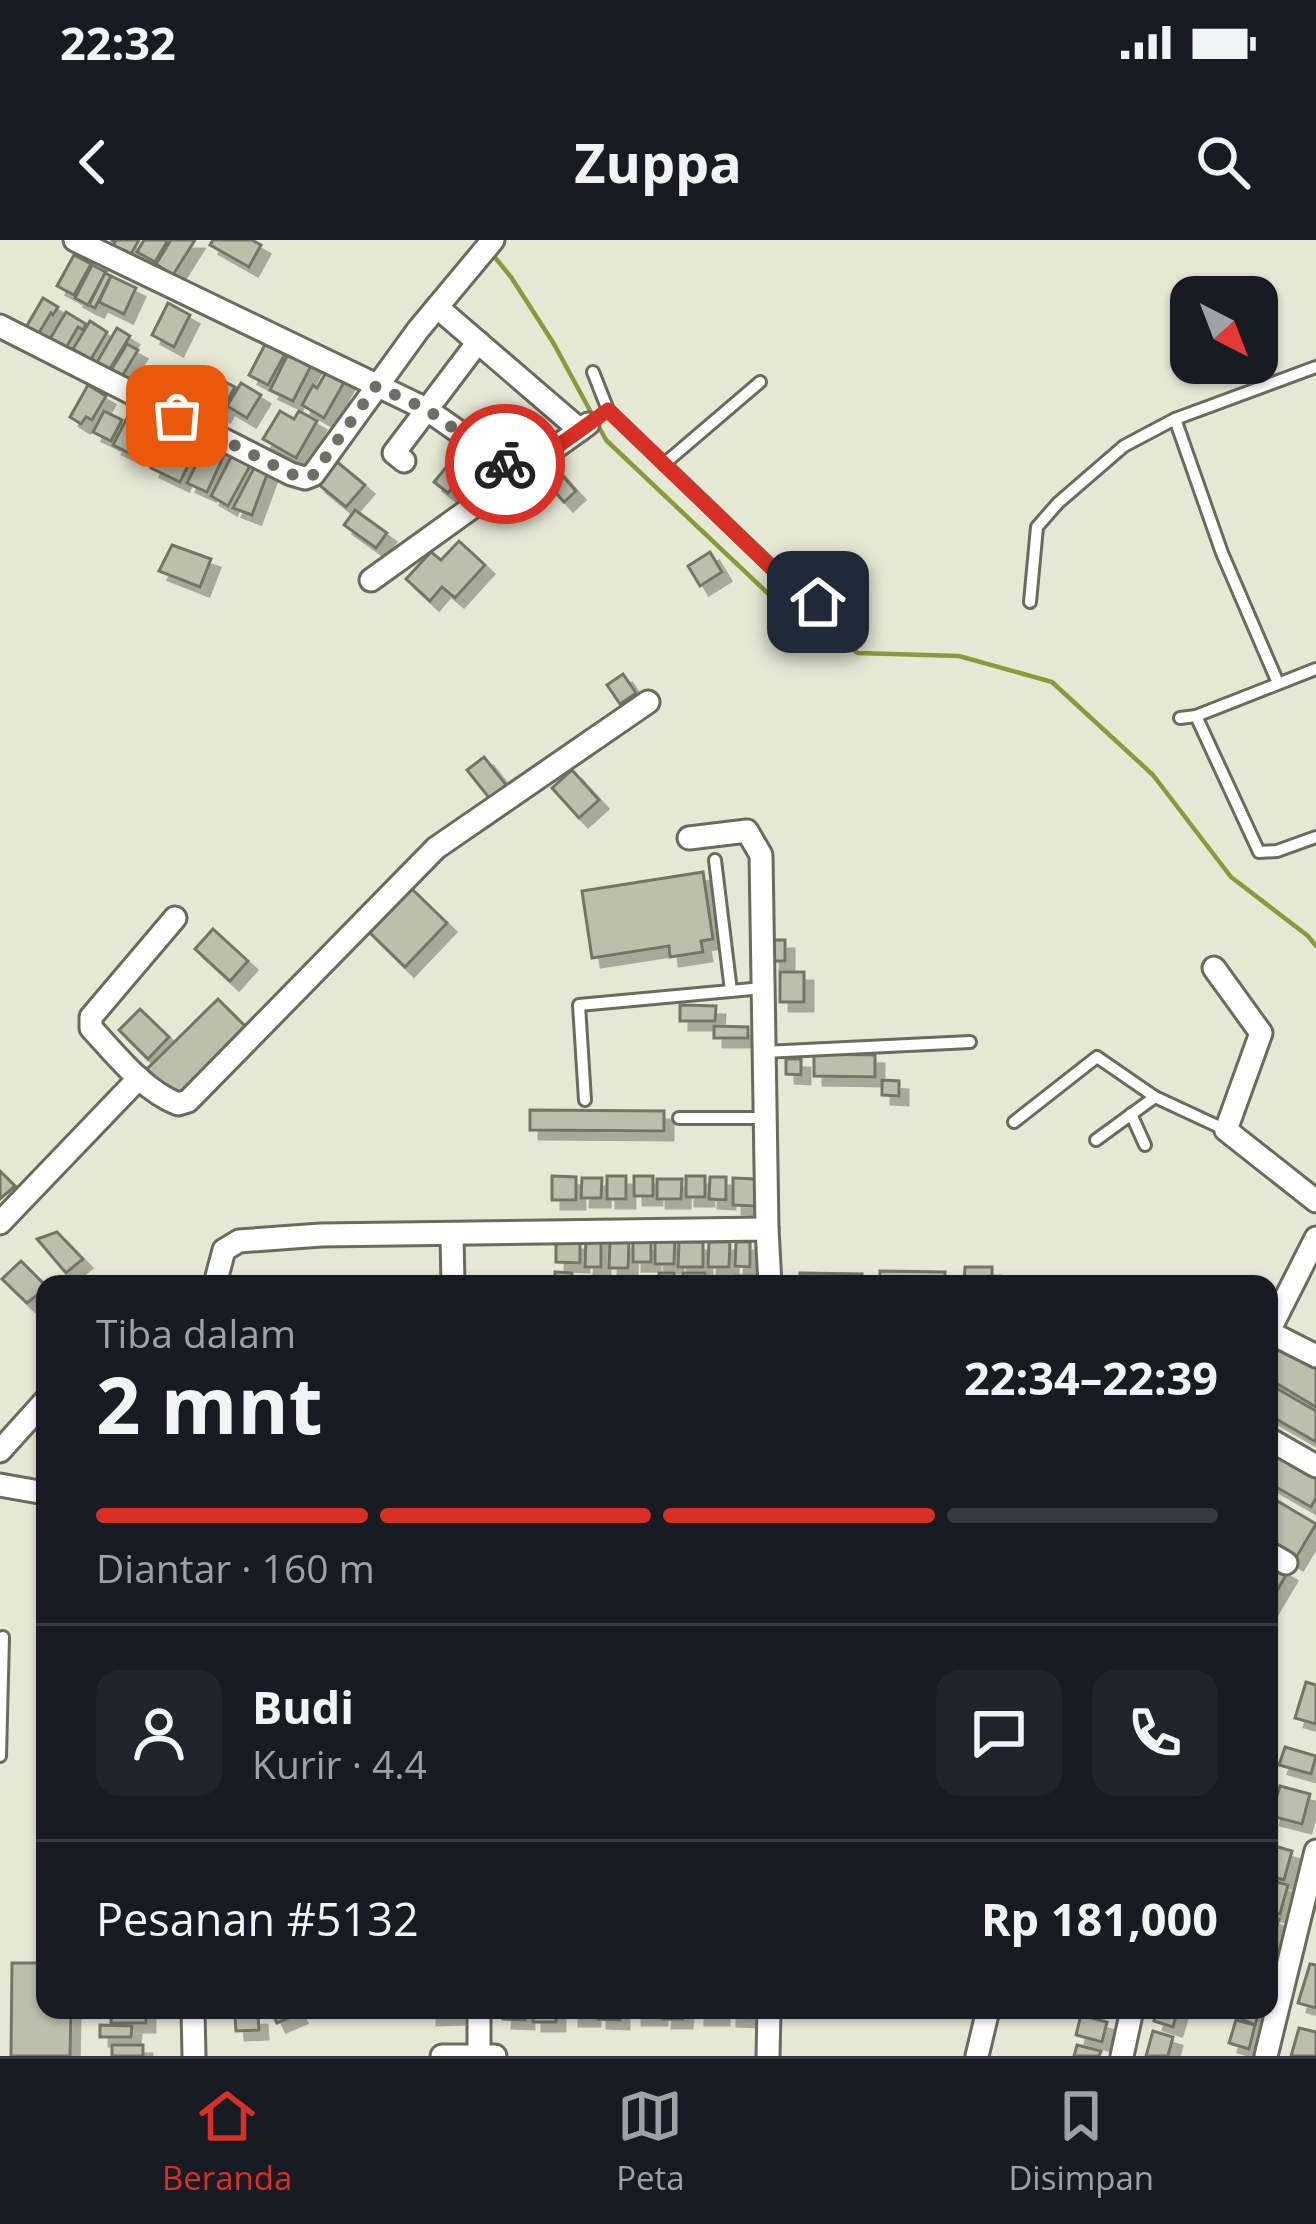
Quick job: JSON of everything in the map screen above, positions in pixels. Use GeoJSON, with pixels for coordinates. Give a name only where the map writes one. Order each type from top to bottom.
{"type":"FeatureCollection","features":[{"type":"Feature","properties":{"kind":"street"},"geometry":{"type":"LineString","coordinates":[[75,240],[426,409],[519,474]]}},
{"type":"Feature","properties":{"kind":"street"},"geometry":{"type":"LineString","coordinates":[[0,326],[305,478],[313,475],[376,386],[488,245]]}},
{"type":"Feature","properties":{"kind":"street"},"geometry":{"type":"LineString","coordinates":[[371,580],[595,420],[478,342],[437,307]]}},
{"type":"Feature","properties":{"kind":"street"},"geometry":{"type":"LineString","coordinates":[[404,461],[394,453],[478,342]]}},
{"type":"Feature","properties":{"kind":"street"},"geometry":{"type":"LineString","coordinates":[[175,918],[90,1023],[139,1078],[178,1104],[188,1101],[436,848],[648,702]]}},
{"type":"Feature","properties":{"kind":"street"},"geometry":{"type":"LineString","coordinates":[[689,838],[747,831],[761,855],[770,1275]]}},
{"type":"Feature","properties":{"kind":"street"},"geometry":{"type":"LineString","coordinates":[[1214,968],[1262,1033],[1226,1130],[1316,1201]]}},
{"type":"Feature","properties":{"kind":"street"},"geometry":{"type":"LineString","coordinates":[[0,1223],[139,1078]]}},
{"type":"Feature","properties":{"kind":"street"},"geometry":{"type":"LineString","coordinates":[[217,1275],[224,1250],[238,1241],[321,1235],[767,1229]]}},
{"type":"Feature","properties":{"kind":"street"},"geometry":{"type":"LineString","coordinates":[[452,1235],[453,1275]]}},
{"type":"Feature","properties":{"kind":"street"},"geometry":{"type":"LineString","coordinates":[[1278,1314],[1316,1238]]}},
{"type":"Feature","properties":{"kind":"street"},"geometry":{"type":"LineString","coordinates":[[1278,1337],[1316,1356]]}},
{"type":"Feature","properties":{"kind":"street"},"geometry":{"type":"LineString","coordinates":[[0,1451],[36,1412]]}},
{"type":"Feature","properties":{"kind":"street"},"geometry":{"type":"LineString","coordinates":[[1278,1444],[1316,1466]]}},
{"type":"Feature","properties":{"kind":"street"},"geometry":{"type":"LineString","coordinates":[[0,1485],[36,1491]]}},
{"type":"Feature","properties":{"kind":"street"},"geometry":{"type":"LineString","coordinates":[[1278,2007],[1316,1851]]}},
{"type":"Feature","properties":{"kind":"street"},"geometry":{"type":"LineString","coordinates":[[194,2019],[194,2056]]}},
{"type":"Feature","properties":{"kind":"street"},"geometry":{"type":"LineString","coordinates":[[479,2019],[479,2056]]}},
{"type":"Feature","properties":{"kind":"street"},"geometry":{"type":"LineString","coordinates":[[768,2056],[769,2019]]}},
{"type":"Feature","properties":{"kind":"street"},"geometry":{"type":"LineString","coordinates":[[977,2056],[986,2019]]}},
{"type":"Feature","properties":{"kind":"street"},"geometry":{"type":"LineString","coordinates":[[1122,2056],[1130,2019]]}},
{"type":"Feature","properties":{"kind":"street"},"geometry":{"type":"LineString","coordinates":[[1266,2056],[1275,2019]]}},
{"type":"Feature","properties":{"kind":"street"},"geometry":{"type":"LineString","coordinates":[[442,2056],[495,2056]]}},
{"type":"Feature","properties":{"kind":"lane"},"geometry":{"type":"LineString","coordinates":[[1030,602],[1037,527],[1124,446],[1175,419],[1316,367]]}},
{"type":"Feature","properties":{"kind":"lane"},"geometry":{"type":"LineString","coordinates":[[593,372],[595,420],[664,464],[785,581],[818,602]]}},
{"type":"Feature","properties":{"kind":"lane"},"geometry":{"type":"LineString","coordinates":[[664,464],[760,382]]}},
{"type":"Feature","properties":{"kind":"lane"},"geometry":{"type":"LineString","coordinates":[[1175,419],[1222,553],[1278,683]]}},
{"type":"Feature","properties":{"kind":"lane"},"geometry":{"type":"LineString","coordinates":[[1180,718],[1316,669]]}},
{"type":"Feature","properties":{"kind":"lane"},"geometry":{"type":"LineString","coordinates":[[1196,716],[1258,852],[1277,851],[1316,837]]}},
{"type":"Feature","properties":{"kind":"lane"},"geometry":{"type":"LineString","coordinates":[[715,860],[731,991]]}},
{"type":"Feature","properties":{"kind":"lane"},"geometry":{"type":"LineString","coordinates":[[585,1100],[579,1005],[763,988]]}},
{"type":"Feature","properties":{"kind":"lane"},"geometry":{"type":"LineString","coordinates":[[764,1052],[970,1042]]}},
{"type":"Feature","properties":{"kind":"lane"},"geometry":{"type":"LineString","coordinates":[[1014,1122],[1097,1057],[1155,1097],[1226,1130]]}},
{"type":"Feature","properties":{"kind":"lane"},"geometry":{"type":"LineString","coordinates":[[1096,1140],[1155,1097]]}},
{"type":"Feature","properties":{"kind":"lane"},"geometry":{"type":"LineString","coordinates":[[1131,1114],[1145,1144]]}},
{"type":"Feature","properties":{"kind":"lane"},"geometry":{"type":"LineString","coordinates":[[679,1118],[765,1118]]}},
{"type":"Feature","properties":{"kind":"lane"},"geometry":{"type":"LineString","coordinates":[[0,1756],[3,1637]]}},
{"type":"Feature","properties":{"kind":"building"},"geometry":{"type":"Polygon","coordinates":[[[111,240],[139,240],[131,254],[124,250],[120,256],[110,250],[115,242],[111,240]]]}},
{"type":"Feature","properties":{"kind":"building"},"geometry":{"type":"Polygon","coordinates":[[[144,240],[168,240],[155,262],[137,252],[144,240]]]}},
{"type":"Feature","properties":{"kind":"building"},"geometry":{"type":"Polygon","coordinates":[[[171,240],[195,240],[173,275],[156,264],[171,240]]]}},
{"type":"Feature","properties":{"kind":"building"},"geometry":{"type":"Polygon","coordinates":[[[213,240],[252,240],[261,245],[249,267],[210,245],[213,240]]]}},
{"type":"Feature","properties":{"kind":"building"},"geometry":{"type":"Polygon","coordinates":[[[74,255],[91,264],[74,295],[57,286],[74,255]]]}},
{"type":"Feature","properties":{"kind":"building"},"geometry":{"type":"Polygon","coordinates":[[[92,265],[106,272],[88,305],[75,298],[92,265]]]}},
{"type":"Feature","properties":{"kind":"building"},"geometry":{"type":"Polygon","coordinates":[[[105,273],[111,276],[95,308],[89,305],[105,273]]]}},
{"type":"Feature","properties":{"kind":"building"},"geometry":{"type":"Polygon","coordinates":[[[111,276],[136,288],[124,314],[99,302],[111,276]]]}},
{"type":"Feature","properties":{"kind":"building"},"geometry":{"type":"Polygon","coordinates":[[[43,298],[58,307],[37,336],[25,329],[43,298]]]}},
{"type":"Feature","properties":{"kind":"building"},"geometry":{"type":"Polygon","coordinates":[[[168,303],[190,315],[174,347],[152,335],[168,303]]]}},
{"type":"Feature","properties":{"kind":"building"},"geometry":{"type":"Polygon","coordinates":[[[66,312],[86,324],[83,330],[78,327],[63,353],[47,344],[66,312]]]}},
{"type":"Feature","properties":{"kind":"building"},"geometry":{"type":"Polygon","coordinates":[[[90,321],[107,332],[87,366],[81,362],[85,356],[73,349],[90,321]]]}},
{"type":"Feature","properties":{"kind":"building"},"geometry":{"type":"Polygon","coordinates":[[[117,328],[130,336],[109,370],[97,362],[117,328]]]}},
{"type":"Feature","properties":{"kind":"building"},"geometry":{"type":"Polygon","coordinates":[[[269,337],[286,352],[268,385],[249,375],[269,337]]]}},
{"type":"Feature","properties":{"kind":"building"},"geometry":{"type":"Polygon","coordinates":[[[127,344],[138,350],[121,378],[110,372],[127,344]]]}},
{"type":"Feature","properties":{"kind":"building"},"geometry":{"type":"Polygon","coordinates":[[[291,348],[312,364],[293,401],[270,390],[291,348]]]}},
{"type":"Feature","properties":{"kind":"building"},"geometry":{"type":"Polygon","coordinates":[[[328,369],[346,379],[324,418],[302,405],[328,369]]]}},
{"type":"Feature","properties":{"kind":"building"},"geometry":{"type":"Polygon","coordinates":[[[214,376],[235,387],[221,413],[200,402],[214,376]]]}},
{"type":"Feature","properties":{"kind":"building"},"geometry":{"type":"Polygon","coordinates":[[[241,383],[261,395],[247,418],[227,406],[241,383]]]}},
{"type":"Feature","properties":{"kind":"building"},"geometry":{"type":"Polygon","coordinates":[[[88,385],[106,396],[92,420],[86,417],[81,424],[70,417],[88,385]]]}},
{"type":"Feature","properties":{"kind":"building"},"geometry":{"type":"Polygon","coordinates":[[[131,410],[147,418],[135,456],[113,445],[131,410]]]}},
{"type":"Feature","properties":{"kind":"building"},"geometry":{"type":"Polygon","coordinates":[[[104,411],[122,420],[111,441],[93,432],[104,411]]]}},
{"type":"Feature","properties":{"kind":"building"},"geometry":{"type":"Polygon","coordinates":[[[280,411],[294,419],[299,411],[317,421],[296,458],[263,439],[280,411]]]}},
{"type":"Feature","properties":{"kind":"building"},"geometry":{"type":"Polygon","coordinates":[[[183,427],[202,437],[180,482],[151,468],[169,432],[179,437],[183,427]]]}},
{"type":"Feature","properties":{"kind":"building"},"geometry":{"type":"Polygon","coordinates":[[[208,440],[227,449],[207,492],[187,483],[208,440]]]}},
{"type":"Feature","properties":{"kind":"building"},"geometry":{"type":"Polygon","coordinates":[[[457,454],[485,477],[473,491],[460,479],[448,493],[434,482],[457,454]]]}},
{"type":"Feature","properties":{"kind":"building"},"geometry":{"type":"Polygon","coordinates":[[[232,455],[251,464],[228,506],[211,496],[232,455]]]}},
{"type":"Feature","properties":{"kind":"building"},"geometry":{"type":"Polygon","coordinates":[[[547,458],[576,491],[564,502],[534,468],[547,458]]]}},
{"type":"Feature","properties":{"kind":"building"},"geometry":{"type":"Polygon","coordinates":[[[336,461],[365,485],[346,507],[317,483],[336,461]]]}},
{"type":"Feature","properties":{"kind":"building"},"geometry":{"type":"Polygon","coordinates":[[[254,468],[268,472],[252,515],[233,508],[254,468]]]}},
{"type":"Feature","properties":{"kind":"building"},"geometry":{"type":"Polygon","coordinates":[[[355,510],[387,533],[376,548],[344,525],[355,510]]]}},
{"type":"Feature","properties":{"kind":"building"},"geometry":{"type":"Polygon","coordinates":[[[459,541],[485,565],[455,598],[442,587],[430,601],[406,579],[431,552],[441,560],[459,541]]]}},
{"type":"Feature","properties":{"kind":"building"},"geometry":{"type":"Polygon","coordinates":[[[172,545],[211,559],[200,587],[159,571],[172,545]]]}},
{"type":"Feature","properties":{"kind":"building"},"geometry":{"type":"Polygon","coordinates":[[[710,552],[722,572],[700,586],[688,566],[710,552]]]}},
{"type":"Feature","properties":{"kind":"building"},"geometry":{"type":"Polygon","coordinates":[[[623,674],[636,693],[620,704],[607,685],[623,674]]]}},
{"type":"Feature","properties":{"kind":"building"},"geometry":{"type":"Polygon","coordinates":[[[484,757],[507,786],[490,799],[467,770],[484,757]]]}},
{"type":"Feature","properties":{"kind":"building"},"geometry":{"type":"Polygon","coordinates":[[[572,770],[599,800],[579,818],[552,788],[572,770]]]}},
{"type":"Feature","properties":{"kind":"building"},"geometry":{"type":"Polygon","coordinates":[[[703,872],[713,939],[701,941],[703,952],[670,957],[669,946],[592,958],[582,891],[703,872]]]}},
{"type":"Feature","properties":{"kind":"building"},"geometry":{"type":"Polygon","coordinates":[[[411,888],[447,923],[405,967],[369,932],[411,888]]]}},
{"type":"Feature","properties":{"kind":"building"},"geometry":{"type":"Polygon","coordinates":[[[213,929],[248,961],[230,981],[195,949],[213,929]]]}},
{"type":"Feature","properties":{"kind":"building"},"geometry":{"type":"Polygon","coordinates":[[[771,940],[785,940],[785,961],[771,961],[771,940]]]}},
{"type":"Feature","properties":{"kind":"building"},"geometry":{"type":"Polygon","coordinates":[[[780,972],[804,972],[804,1002],[780,1002],[780,972]]]}},
{"type":"Feature","properties":{"kind":"building"},"geometry":{"type":"Polygon","coordinates":[[[218,999],[250,1031],[178,1101],[147,1069],[218,999]]]}},
{"type":"Feature","properties":{"kind":"building"},"geometry":{"type":"Polygon","coordinates":[[[680,1005],[716,1006],[715,1021],[680,1021],[680,1005]]]}},
{"type":"Feature","properties":{"kind":"building"},"geometry":{"type":"Polygon","coordinates":[[[140,1009],[169,1037],[148,1059],[119,1030],[140,1009]]]}},
{"type":"Feature","properties":{"kind":"building"},"geometry":{"type":"Polygon","coordinates":[[[714,1026],[748,1027],[748,1038],[714,1038],[714,1026]]]}},
{"type":"Feature","properties":{"kind":"building"},"geometry":{"type":"Polygon","coordinates":[[[814,1054],[875,1055],[875,1077],[814,1076],[814,1054]]]}},
{"type":"Feature","properties":{"kind":"building"},"geometry":{"type":"Polygon","coordinates":[[[786,1059],[801,1059],[801,1075],[786,1074],[786,1059]]]}},
{"type":"Feature","properties":{"kind":"building"},"geometry":{"type":"Polygon","coordinates":[[[882,1080],[899,1081],[899,1096],[882,1095],[882,1080]]]}},
{"type":"Feature","properties":{"kind":"building"},"geometry":{"type":"Polygon","coordinates":[[[530,1110],[664,1111],[664,1131],[530,1130],[530,1110]]]}},
{"type":"Feature","properties":{"kind":"building"},"geometry":{"type":"Polygon","coordinates":[[[0,1171],[15,1186],[0,1199],[0,1171]]]}},
{"type":"Feature","properties":{"kind":"building"},"geometry":{"type":"Polygon","coordinates":[[[552,1176],[576,1177],[576,1200],[552,1200],[552,1176]]]}},
{"type":"Feature","properties":{"kind":"building"},"geometry":{"type":"Polygon","coordinates":[[[607,1176],[626,1176],[626,1199],[607,1199],[607,1176]]]}},
{"type":"Feature","properties":{"kind":"building"},"geometry":{"type":"Polygon","coordinates":[[[634,1176],[653,1176],[653,1196],[634,1196],[634,1176]]]}},
{"type":"Feature","properties":{"kind":"building"},"geometry":{"type":"Polygon","coordinates":[[[686,1176],[705,1176],[705,1197],[686,1197],[686,1176]]]}},
{"type":"Feature","properties":{"kind":"building"},"geometry":{"type":"Polygon","coordinates":[[[710,1177],[726,1177],[726,1200],[709,1199],[710,1177]]]}},
{"type":"Feature","properties":{"kind":"building"},"geometry":{"type":"Polygon","coordinates":[[[582,1178],[602,1178],[601,1198],[581,1198],[582,1178]]]}},
{"type":"Feature","properties":{"kind":"building"},"geometry":{"type":"Polygon","coordinates":[[[733,1178],[755,1179],[755,1206],[733,1205],[733,1178]]]}},
{"type":"Feature","properties":{"kind":"building"},"geometry":{"type":"Polygon","coordinates":[[[657,1179],[682,1179],[681,1199],[657,1199],[657,1179]]]}},
{"type":"Feature","properties":{"kind":"building"},"geometry":{"type":"Polygon","coordinates":[[[57,1232],[83,1259],[66,1273],[37,1239],[57,1232]]]}},
{"type":"Feature","properties":{"kind":"building"},"geometry":{"type":"Polygon","coordinates":[[[655,1236],[675,1236],[674,1264],[655,1264],[655,1236]]]}},
{"type":"Feature","properties":{"kind":"building"},"geometry":{"type":"Polygon","coordinates":[[[586,1237],[601,1237],[601,1267],[585,1267],[586,1237]]]}},
{"type":"Feature","properties":{"kind":"building"},"geometry":{"type":"Polygon","coordinates":[[[610,1240],[629,1240],[628,1268],[609,1268],[610,1240]]]}},
{"type":"Feature","properties":{"kind":"building"},"geometry":{"type":"Polygon","coordinates":[[[556,1241],[580,1241],[580,1263],[556,1262],[556,1241]]]}},
{"type":"Feature","properties":{"kind":"building"},"geometry":{"type":"Polygon","coordinates":[[[633,1242],[651,1242],[651,1262],[633,1262],[633,1242]]]}},
{"type":"Feature","properties":{"kind":"building"},"geometry":{"type":"Polygon","coordinates":[[[679,1242],[703,1242],[703,1267],[678,1267],[679,1242]]]}},
{"type":"Feature","properties":{"kind":"building"},"geometry":{"type":"Polygon","coordinates":[[[709,1242],[730,1242],[729,1267],[708,1267],[709,1242]]]}},
{"type":"Feature","properties":{"kind":"building"},"geometry":{"type":"Polygon","coordinates":[[[736,1242],[750,1242],[750,1267],[735,1266],[736,1242]]]}},
{"type":"Feature","properties":{"kind":"building"},"geometry":{"type":"Polygon","coordinates":[[[21,1261],[36,1276],[36,1296],[27,1303],[2,1279],[21,1261]]]}},
{"type":"Feature","properties":{"kind":"building"},"geometry":{"type":"Polygon","coordinates":[[[965,1267],[992,1267],[992,1275],[965,1275],[965,1267]]]}},
{"type":"Feature","properties":{"kind":"building"},"geometry":{"type":"Polygon","coordinates":[[[880,1271],[945,1272],[945,1275],[880,1275],[880,1271]]]}},
{"type":"Feature","properties":{"kind":"building"},"geometry":{"type":"Polygon","coordinates":[[[800,1273],[862,1274],[862,1275],[800,1273]]]}},
{"type":"Feature","properties":{"kind":"building"},"geometry":{"type":"Polygon","coordinates":[[[1278,1344],[1316,1366],[1316,1407],[1278,1384],[1278,1344]]]}},
{"type":"Feature","properties":{"kind":"building"},"geometry":{"type":"Polygon","coordinates":[[[1278,1389],[1316,1411],[1316,1442],[1278,1420],[1278,1389]]]}},
{"type":"Feature","properties":{"kind":"building"},"geometry":{"type":"Polygon","coordinates":[[[1278,1448],[1316,1471],[1316,1498],[1311,1507],[1278,1488],[1278,1448]]]}},
{"type":"Feature","properties":{"kind":"building"},"geometry":{"type":"Polygon","coordinates":[[[1278,1501],[1316,1524],[1294,1561],[1278,1551],[1278,1501]]]}},
{"type":"Feature","properties":{"kind":"building"},"geometry":{"type":"Polygon","coordinates":[[[1278,1566],[1288,1572],[1278,1589],[1278,1566]]]}},
{"type":"Feature","properties":{"kind":"building"},"geometry":{"type":"Polygon","coordinates":[[[1306,1682],[1316,1685],[1316,1724],[1295,1718],[1306,1682]]]}},
{"type":"Feature","properties":{"kind":"building"},"geometry":{"type":"Polygon","coordinates":[[[1285,1747],[1316,1756],[1311,1774],[1279,1765],[1285,1747]]]}},
{"type":"Feature","properties":{"kind":"building"},"geometry":{"type":"Polygon","coordinates":[[[1280,1786],[1310,1794],[1302,1824],[1278,1818],[1280,1786]]]}},
{"type":"Feature","properties":{"kind":"building"},"geometry":{"type":"Polygon","coordinates":[[[1278,1847],[1292,1851],[1284,1880],[1278,1878],[1278,1847]]]}},
{"type":"Feature","properties":{"kind":"building"},"geometry":{"type":"Polygon","coordinates":[[[1278,1882],[1288,1885],[1278,1913],[1278,1882]]]}},
{"type":"Feature","properties":{"kind":"building"},"geometry":{"type":"Polygon","coordinates":[[[12,1963],[36,1963],[36,2019],[71,2019],[70,2056],[11,2056],[12,1963]]]}},
{"type":"Feature","properties":{"kind":"building"},"geometry":{"type":"Polygon","coordinates":[[[1310,1964],[1316,1965],[1316,2008],[1298,2003],[1310,1964]]]}},
{"type":"Feature","properties":{"kind":"building"},"geometry":{"type":"Polygon","coordinates":[[[111,2019],[146,2019],[146,2023],[111,2023],[111,2019]]]}},
{"type":"Feature","properties":{"kind":"building"},"geometry":{"type":"Polygon","coordinates":[[[235,2019],[258,2019],[259,2030],[236,2031],[235,2019]]]}},
{"type":"Feature","properties":{"kind":"building"},"geometry":{"type":"Polygon","coordinates":[[[1080,2019],[1107,2022],[1102,2042],[1076,2035],[1080,2019]]]}},
{"type":"Feature","properties":{"kind":"building"},"geometry":{"type":"Polygon","coordinates":[[[1155,2019],[1175,2019],[1173,2027],[1155,2019]]]}},
{"type":"Feature","properties":{"kind":"building"},"geometry":{"type":"Polygon","coordinates":[[[1236,2020],[1255,2025],[1249,2049],[1229,2043],[1236,2020]]]}},
{"type":"Feature","properties":{"kind":"building"},"geometry":{"type":"Polygon","coordinates":[[[100,2025],[132,2026],[131,2037],[100,2037],[100,2025]]]}},
{"type":"Feature","properties":{"kind":"building"},"geometry":{"type":"Polygon","coordinates":[[[1299,2028],[1316,2032],[1316,2056],[1291,2056],[1299,2028]]]}},
{"type":"Feature","properties":{"kind":"building"},"geometry":{"type":"Polygon","coordinates":[[[1153,2031],[1173,2037],[1168,2056],[1146,2056],[1153,2031]]]}},
{"type":"Feature","properties":{"kind":"building"},"geometry":{"type":"Polygon","coordinates":[[[112,2045],[143,2045],[143,2056],[112,2056],[112,2045]]]}},
{"type":"Feature","properties":{"kind":"building"},"geometry":{"type":"Polygon","coordinates":[[[1077,2045],[1101,2051],[1099,2056],[1074,2056],[1077,2045]]]}},
{"type":"Feature","properties":{"kind":"waterway"},"geometry":{"type":"LineString","coordinates":[[493,255],[554,344],[606,440],[777,602],[858,653],[959,656],[1052,682],[1153,775],[1231,877],[1316,946]]}},
{"type":"Feature","properties":{"kind":"way so far"},"geometry":{"type":"LineString","coordinates":[[177,416],[305,478],[313,475],[376,386],[426,409],[505,464]]}},
{"type":"Feature","properties":{"kind":"route"},"geometry":{"type":"LineString","coordinates":[[505,464],[519,474],[608,410],[785,581],[818,602]]}}]}
